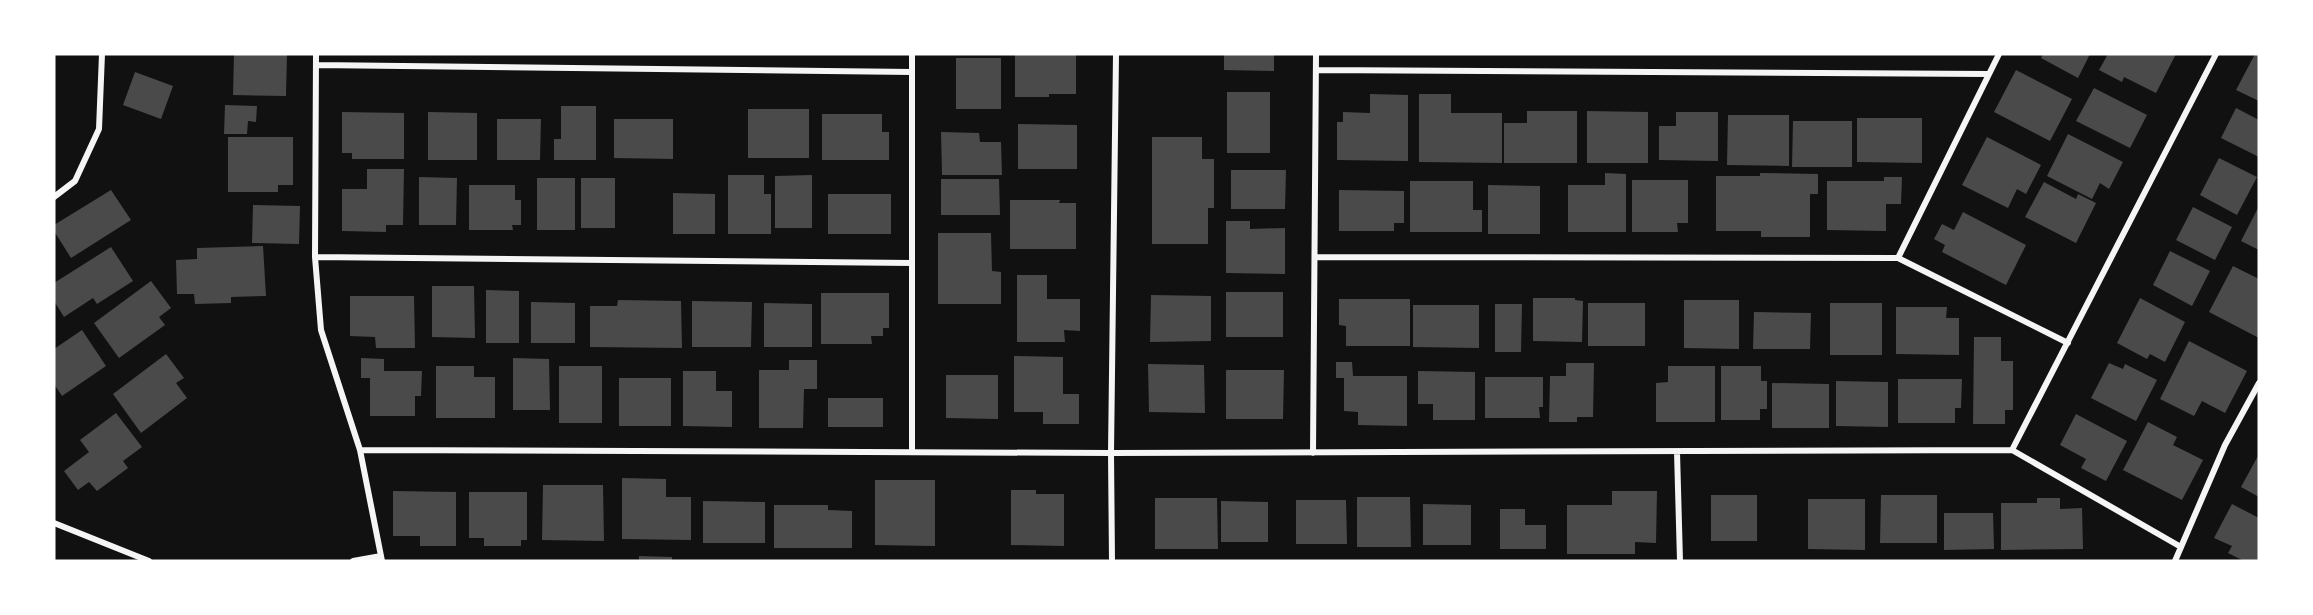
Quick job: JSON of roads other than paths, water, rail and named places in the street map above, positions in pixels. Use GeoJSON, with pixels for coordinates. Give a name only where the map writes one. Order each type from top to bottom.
{"type":"FeatureCollection","features":[{"type":"Feature","properties":{"kind":"street"},"geometry":{"type":"LineString","coordinates":[[54,197],[75,181],[99,129],[102,54]]}},
{"type":"Feature","properties":{"kind":"street"},"geometry":{"type":"LineString","coordinates":[[316,54],[315,257],[321,330],[360,450],[381,558],[353,561]]}},
{"type":"Feature","properties":{"kind":"street"},"geometry":{"type":"LineString","coordinates":[[912,54],[912,452]]}},
{"type":"Feature","properties":{"kind":"street"},"geometry":{"type":"LineString","coordinates":[[1112,561],[1111,453],[1116,54]]}},
{"type":"Feature","properties":{"kind":"street"},"geometry":{"type":"LineString","coordinates":[[1313,453],[1316,54]]}},
{"type":"Feature","properties":{"kind":"street"},"geometry":{"type":"LineString","coordinates":[[1898,258],[1999,54]]}},
{"type":"Feature","properties":{"kind":"street"},"geometry":{"type":"LineString","coordinates":[[2012,450],[2217,54]]}},
{"type":"Feature","properties":{"kind":"street"},"geometry":{"type":"LineString","coordinates":[[316,65],[912,72]]}},
{"type":"Feature","properties":{"kind":"street"},"geometry":{"type":"LineString","coordinates":[[1316,70],[1989,74]]}},
{"type":"Feature","properties":{"kind":"street"},"geometry":{"type":"LineString","coordinates":[[315,257],[912,263]]}},
{"type":"Feature","properties":{"kind":"street"},"geometry":{"type":"LineString","coordinates":[[1315,257],[1898,258],[2068,343]]}},
{"type":"Feature","properties":{"kind":"street"},"geometry":{"type":"LineString","coordinates":[[2175,561],[2225,445],[2259,383]]}},
{"type":"Feature","properties":{"kind":"street"},"geometry":{"type":"LineString","coordinates":[[360,450],[1111,453],[2012,450],[2181,547]]}},
{"type":"Feature","properties":{"kind":"street"},"geometry":{"type":"LineString","coordinates":[[1677,452],[1680,561]]}},
{"type":"Feature","properties":{"kind":"street"},"geometry":{"type":"LineString","coordinates":[[54,523],[149,561]]}}]}
